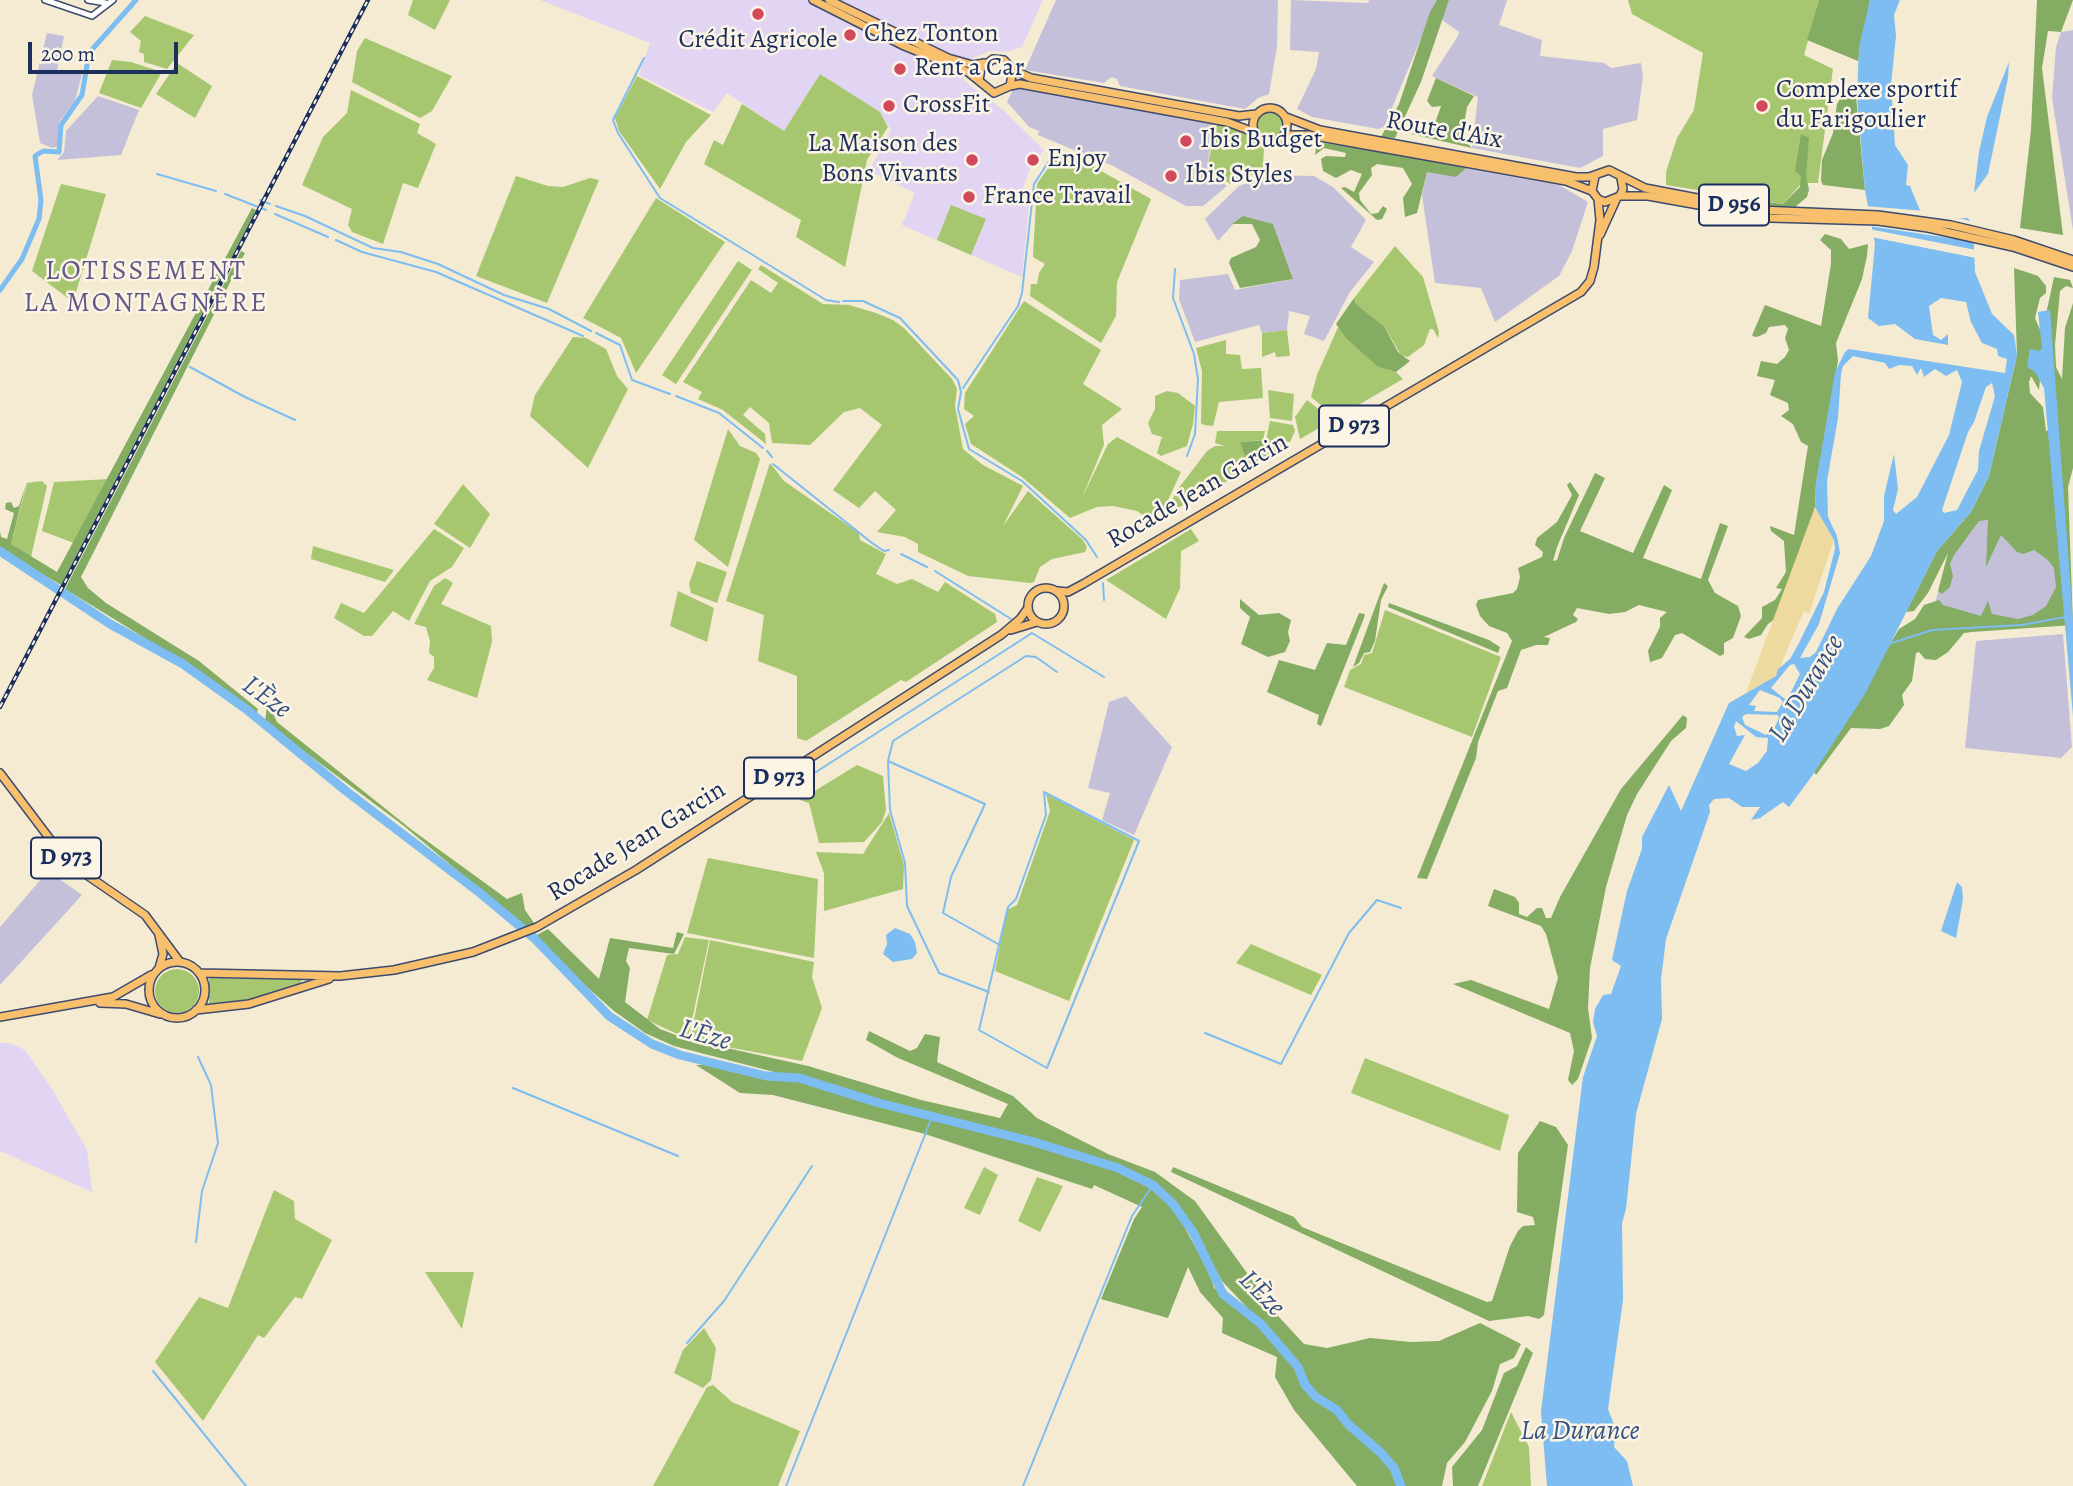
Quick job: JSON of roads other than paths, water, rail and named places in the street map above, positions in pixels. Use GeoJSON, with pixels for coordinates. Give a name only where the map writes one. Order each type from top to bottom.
{"type":"FeatureCollection","features":[{"type":"Feature","properties":{"kind":"main road"},"geometry":{"type":"LineString","coordinates":[[813,0],[902,45],[968,72],[982,87],[994,93],[1020,84],[1213,119],[1254,132],[1269,142],[1284,135],[1286,117],[1280,110],[1270,107],[1256,114],[1239,116],[1031,78],[1013,70],[999,59],[973,65],[948,58],[829,0]]}},
{"type":"Feature","properties":{"kind":"main road"},"geometry":{"type":"LineString","coordinates":[[979,81],[984,63]]}},
{"type":"Feature","properties":{"kind":"main road"},"geometry":{"type":"LineString","coordinates":[[1010,86],[1013,70]]}},
{"type":"Feature","properties":{"kind":"main road"},"geometry":{"type":"LineString","coordinates":[[1254,132],[1256,114]]}},
{"type":"Feature","properties":{"kind":"main road","name":"Route d'Aix"},"geometry":{"type":"LineString","coordinates":[[1286,117],[1320,130],[1576,177],[1595,175]]}},
{"type":"Feature","properties":{"kind":"main road","name":"Route d'Aix"},"geometry":{"type":"LineString","coordinates":[[1284,135],[1309,135],[1566,181],[1592,191]]}},
{"type":"Feature","properties":{"kind":"main road"},"geometry":{"type":"LineString","coordinates":[[1609,170],[1621,178],[1623,189],[1618,198],[1608,203],[1598,200],[1592,191],[1595,175],[1609,170]]}},
{"type":"Feature","properties":{"kind":"main road","name":"D 956"},"geometry":{"type":"LineString","coordinates":[[1621,178],[1658,191],[1760,210],[1950,228],[2047,254]]}},
{"type":"Feature","properties":{"kind":"main road","name":"D 956"},"geometry":{"type":"LineString","coordinates":[[1618,198],[1635,194],[1770,218],[1850,217]]}},
{"type":"Feature","properties":{"kind":"main road","name":"Rocade Jean Garcin"},"geometry":{"type":"LineString","coordinates":[[1596,246],[1618,198]]}},
{"type":"Feature","properties":{"kind":"main road","name":"Rocade Jean Garcin"},"geometry":{"type":"LineString","coordinates":[[1058,591],[1068,592],[1083,584],[1576,296],[1590,281],[1600,220],[1598,200]]}},
{"type":"Feature","properties":{"kind":"main road"},"geometry":{"type":"LineString","coordinates":[[2047,254],[2073,260]]}},
{"type":"Feature","properties":{"kind":"main road"},"geometry":{"type":"LineString","coordinates":[[2047,254],[2073,267]]}},
{"type":"Feature","properties":{"kind":"main road","name":"Rocade Jean Garcin"},"geometry":{"type":"LineString","coordinates":[[1064,607],[1068,597],[1083,584]]}},
{"type":"Feature","properties":{"kind":"main road"},"geometry":{"type":"LineString","coordinates":[[1048,587],[1058,591],[1064,607],[1055,622],[1037,622],[1028,608],[1029,598],[1035,590],[1048,587]]}},
{"type":"Feature","properties":{"kind":"main road","name":"Rocade Jean Garcin"},"geometry":{"type":"LineString","coordinates":[[199,973],[340,976],[417,966],[473,952],[555,918],[636,870],[1001,635],[1020,619],[1028,608]]}},
{"type":"Feature","properties":{"kind":"main road","name":"Rocade Jean Garcin"},"geometry":{"type":"LineString","coordinates":[[1001,635],[1037,622]]}},
{"type":"Feature","properties":{"kind":"main road","name":"D 973"},"geometry":{"type":"LineString","coordinates":[[0,773],[46,837],[67,859],[145,915],[180,962]]}},
{"type":"Feature","properties":{"kind":"main road"},"geometry":{"type":"LineString","coordinates":[[156,928],[163,954],[150,981],[150,1000],[162,1014]]}},
{"type":"Feature","properties":{"kind":"main road"},"geometry":{"type":"LineString","coordinates":[[2,1016],[86,1003],[127,991],[169,963],[180,962],[199,973],[205,988],[196,1010],[182,1018],[126,1004],[86,1003]]}},
{"type":"Feature","properties":{"kind":"main road","name":"Rocade Jean Garcin"},"geometry":{"type":"LineString","coordinates":[[196,1010],[262,1001],[340,976]]}},
{"type":"Feature","properties":{"kind":"street"},"geometry":{"type":"LineString","coordinates":[[45,0],[92,16],[98,6],[111,2]]}},
{"type":"Feature","properties":{"kind":"street"},"geometry":{"type":"LineString","coordinates":[[88,0],[98,6]]}},
{"type":"Feature","properties":{"kind":"water","name":"La Durance"},"geometry":{"type":"Polygon","coordinates":[[[1870,0],[1900,0],[1894,15],[1896,36],[1891,84],[1895,145],[1908,165],[1906,185],[1910,186],[1921,213],[1943,219],[1968,218],[1973,224],[1975,272],[1992,314],[2014,335],[2017,355],[1989,476],[1971,512],[1937,551],[1865,694],[1812,776],[1789,807],[1783,802],[1760,818],[1751,820],[1760,807],[1742,807],[1729,798],[1714,799],[1709,805],[1710,812],[1666,939],[1661,979],[1662,1019],[1636,1114],[1626,1209],[1622,1223],[1623,1300],[1608,1409],[1616,1430],[1614,1447],[1627,1461],[1633,1486],[1547,1486],[1541,1411],[1583,1077],[1597,1036],[1593,1022],[1595,1009],[1603,995],[1611,994],[1621,966],[1612,960],[1627,891],[1642,849],[1642,837],[1669,785],[1681,811],[1729,703],[1776,676],[1778,669],[1790,659],[1824,592],[1835,549],[1834,540],[1815,507],[1816,483],[1835,372],[1845,352],[1849,349],[2005,373],[2007,359],[1998,356],[1997,349],[1982,343],[1971,322],[1966,302],[1941,298],[1929,306],[1933,335],[1941,340],[1948,334],[1948,345],[1915,339],[1895,324],[1879,326],[1868,318],[1875,244],[1865,190],[1857,97],[1859,47],[1870,0]],[[1853,356],[1843,366],[1838,418],[1827,481],[1828,517],[1837,536],[1840,553],[1819,624],[1800,658],[1810,657],[1816,652],[1837,609],[1871,556],[1884,521],[1884,496],[1894,454],[1898,489],[1893,510],[1896,514],[1917,497],[1949,435],[1962,382],[1957,370],[1946,376],[1935,369],[1924,377],[1921,368],[1917,375],[1912,366],[1899,365],[1889,369],[1885,363],[1853,356]],[[1992,383],[1986,387],[1942,510],[1944,513],[1957,510],[1978,470],[1979,451],[1995,396],[1992,383]],[[1794,664],[1790,665],[1771,688],[1785,699],[1789,696],[1800,674],[1794,664]],[[1760,690],[1749,705],[1756,706],[1754,711],[1777,712],[1783,702],[1780,698],[1760,690]],[[1746,714],[1742,717],[1745,725],[1766,735],[1774,729],[1779,718],[1778,715],[1746,714]],[[1736,721],[1734,727],[1737,736],[1745,735],[1729,764],[1746,771],[1758,763],[1767,751],[1768,738],[1756,737],[1736,721]]]}},
{"type":"Feature","properties":{"kind":"water"},"geometry":{"type":"Polygon","coordinates":[[[2009,62],[1988,174],[1974,193],[1987,117],[2009,62]]]}},
{"type":"Feature","properties":{"kind":"water"},"geometry":{"type":"Polygon","coordinates":[[[2050,310],[2073,620],[2073,716],[2044,388],[2035,372],[2027,367],[2030,349],[2039,351],[2042,348],[2038,312],[2050,310]]]}},
{"type":"Feature","properties":{"kind":"water"},"geometry":{"type":"Polygon","coordinates":[[[1957,882],[1962,887],[1963,899],[1956,938],[1941,931],[1957,882]]]}},
{"type":"Feature","properties":{"kind":"water"},"geometry":{"type":"Polygon","coordinates":[[[895,928],[910,934],[915,942],[917,953],[912,959],[893,962],[883,954],[887,944],[886,935],[895,928]]]}},
{"type":"Feature","properties":{"kind":"waterway"},"geometry":{"type":"LineString","coordinates":[[0,290],[22,259],[39,219],[41,200],[35,156],[43,151],[59,152],[61,125],[82,95],[89,53],[136,0]]}},
{"type":"Feature","properties":{"kind":"waterway"},"geometry":{"type":"LineString","coordinates":[[644,58],[613,120],[618,133],[660,198],[826,300],[839,302]]}},
{"type":"Feature","properties":{"kind":"waterway"},"geometry":{"type":"LineString","coordinates":[[963,388],[1018,306],[1022,293],[1034,184],[1053,155]]}},
{"type":"Feature","properties":{"kind":"waterway"},"geometry":{"type":"LineString","coordinates":[[157,174],[216,191]]}},
{"type":"Feature","properties":{"kind":"waterway"},"geometry":{"type":"LineString","coordinates":[[225,194],[266,210]]}},
{"type":"Feature","properties":{"kind":"waterway"},"geometry":{"type":"LineString","coordinates":[[260,200],[270,204]]}},
{"type":"Feature","properties":{"kind":"waterway"},"geometry":{"type":"LineString","coordinates":[[276,206],[305,216],[373,248],[401,252],[438,264],[504,295],[549,309],[591,331]]}},
{"type":"Feature","properties":{"kind":"waterway"},"geometry":{"type":"LineString","coordinates":[[275,214],[328,237]]}},
{"type":"Feature","properties":{"kind":"waterway"},"geometry":{"type":"LineString","coordinates":[[336,240],[362,252],[436,272],[583,336]]}},
{"type":"Feature","properties":{"kind":"waterway"},"geometry":{"type":"LineString","coordinates":[[1175,269],[1173,298],[1194,354],[1198,379],[1195,434],[1187,456]]}},
{"type":"Feature","properties":{"kind":"waterway"},"geometry":{"type":"LineString","coordinates":[[843,301],[863,301],[900,318],[958,380],[961,392],[958,409],[969,449],[1022,481],[1086,540],[1097,557]]}},
{"type":"Feature","properties":{"kind":"waterway"},"geometry":{"type":"LineString","coordinates":[[596,333],[620,345],[632,380],[670,394]]}},
{"type":"Feature","properties":{"kind":"waterway"},"geometry":{"type":"LineString","coordinates":[[190,367],[295,420]]}},
{"type":"Feature","properties":{"kind":"waterway"},"geometry":{"type":"LineString","coordinates":[[676,396],[719,413],[763,448]]}},
{"type":"Feature","properties":{"kind":"waterway"},"geometry":{"type":"LineString","coordinates":[[767,451],[772,457]]}},
{"type":"Feature","properties":{"kind":"waterway"},"geometry":{"type":"LineString","coordinates":[[773,464],[872,543],[884,551],[889,550]]}},
{"type":"Feature","properties":{"kind":"waterway","name":"L'Èze"},"geometry":{"type":"LineString","coordinates":[[0,551],[110,624],[183,664],[246,709],[346,791],[480,893],[534,938],[609,1016],[652,1044],[680,1055],[766,1076],[799,1078],[879,1103],[1034,1142],[1118,1168],[1153,1185],[1173,1204],[1193,1232],[1223,1294],[1261,1324],[1298,1367],[1305,1385],[1316,1397],[1337,1410],[1348,1424],[1381,1453],[1394,1468],[1401,1486]]}},
{"type":"Feature","properties":{"kind":"waterway"},"geometry":{"type":"LineString","coordinates":[[901,554],[927,567]]}},
{"type":"Feature","properties":{"kind":"waterway"},"geometry":{"type":"LineString","coordinates":[[935,571],[1011,619]]}},
{"type":"Feature","properties":{"kind":"waterway"},"geometry":{"type":"LineString","coordinates":[[1103,583],[1104,600]]}},
{"type":"Feature","properties":{"kind":"waterway"},"geometry":{"type":"LineString","coordinates":[[1892,643],[1932,630],[2022,625],[2065,617]]}},
{"type":"Feature","properties":{"kind":"waterway"},"geometry":{"type":"LineString","coordinates":[[799,783],[1032,633],[1104,677]]}},
{"type":"Feature","properties":{"kind":"waterway"},"geometry":{"type":"LineString","coordinates":[[998,944],[943,913],[951,877],[985,804],[888,761],[893,741],[1026,656],[1036,657],[1057,672]]}},
{"type":"Feature","properties":{"kind":"waterway"},"geometry":{"type":"LineString","coordinates":[[888,762],[890,810],[905,863],[907,906],[939,973],[989,992]]}},
{"type":"Feature","properties":{"kind":"waterway"},"geometry":{"type":"LineString","coordinates":[[1044,792],[1139,841],[1047,1068],[979,1030],[1008,907],[1016,899],[1046,815],[1044,792]]}},
{"type":"Feature","properties":{"kind":"waterway"},"geometry":{"type":"LineString","coordinates":[[1205,1033],[1281,1064],[1349,933],[1377,900],[1401,908]]}},
{"type":"Feature","properties":{"kind":"waterway"},"geometry":{"type":"LineString","coordinates":[[196,1242],[202,1191],[218,1143],[211,1085],[198,1057]]}},
{"type":"Feature","properties":{"kind":"waterway"},"geometry":{"type":"LineString","coordinates":[[513,1088],[678,1156]]}},
{"type":"Feature","properties":{"kind":"waterway"},"geometry":{"type":"LineString","coordinates":[[786,1486],[932,1117]]}},
{"type":"Feature","properties":{"kind":"waterway"},"geometry":{"type":"LineString","coordinates":[[687,1343],[724,1301],[812,1166]]}},
{"type":"Feature","properties":{"kind":"waterway"},"geometry":{"type":"LineString","coordinates":[[1023,1486],[1132,1216],[1153,1185]]}},
{"type":"Feature","properties":{"kind":"waterway"},"geometry":{"type":"LineString","coordinates":[[153,1371],[246,1486]]}},
{"type":"Feature","properties":{"kind":"railway"},"geometry":{"type":"LineString","coordinates":[[0,707],[368,0]]}},
{"type":"Feature","properties":{"kind":"place","name":"Crédit Agricole"},"geometry":{"type":"Point","coordinates":[758,14]}},
{"type":"Feature","properties":{"kind":"place","name":"Chez Tonton"},"geometry":{"type":"Point","coordinates":[850,35]}},
{"type":"Feature","properties":{"kind":"place","name":"Rent a Car"},"geometry":{"type":"Point","coordinates":[900,69]}},
{"type":"Feature","properties":{"kind":"place","name":"CrossFit"},"geometry":{"type":"Point","coordinates":[889,106]}},
{"type":"Feature","properties":{"kind":"place","name":"Complexe sportif du Farigoulier"},"geometry":{"type":"Point","coordinates":[1762,106]}},
{"type":"Feature","properties":{"kind":"place","name":"Ibis Budget"},"geometry":{"type":"Point","coordinates":[1186,141]}},
{"type":"Feature","properties":{"kind":"place","name":"La Maison des Bons Vivants"},"geometry":{"type":"Point","coordinates":[972,160]}},
{"type":"Feature","properties":{"kind":"place","name":"Enjoy"},"geometry":{"type":"Point","coordinates":[1033,160]}},
{"type":"Feature","properties":{"kind":"place","name":"Ibis Styles"},"geometry":{"type":"Point","coordinates":[1171,176]}},
{"type":"Feature","properties":{"kind":"place","name":"France Travail"},"geometry":{"type":"Point","coordinates":[969,197]}},
{"type":"Feature","properties":{"kind":"district","name":"LOTISSEMENT LA MONTAGNÈRE"},"geometry":{"type":"Point","coordinates":[146,288]}}]}
